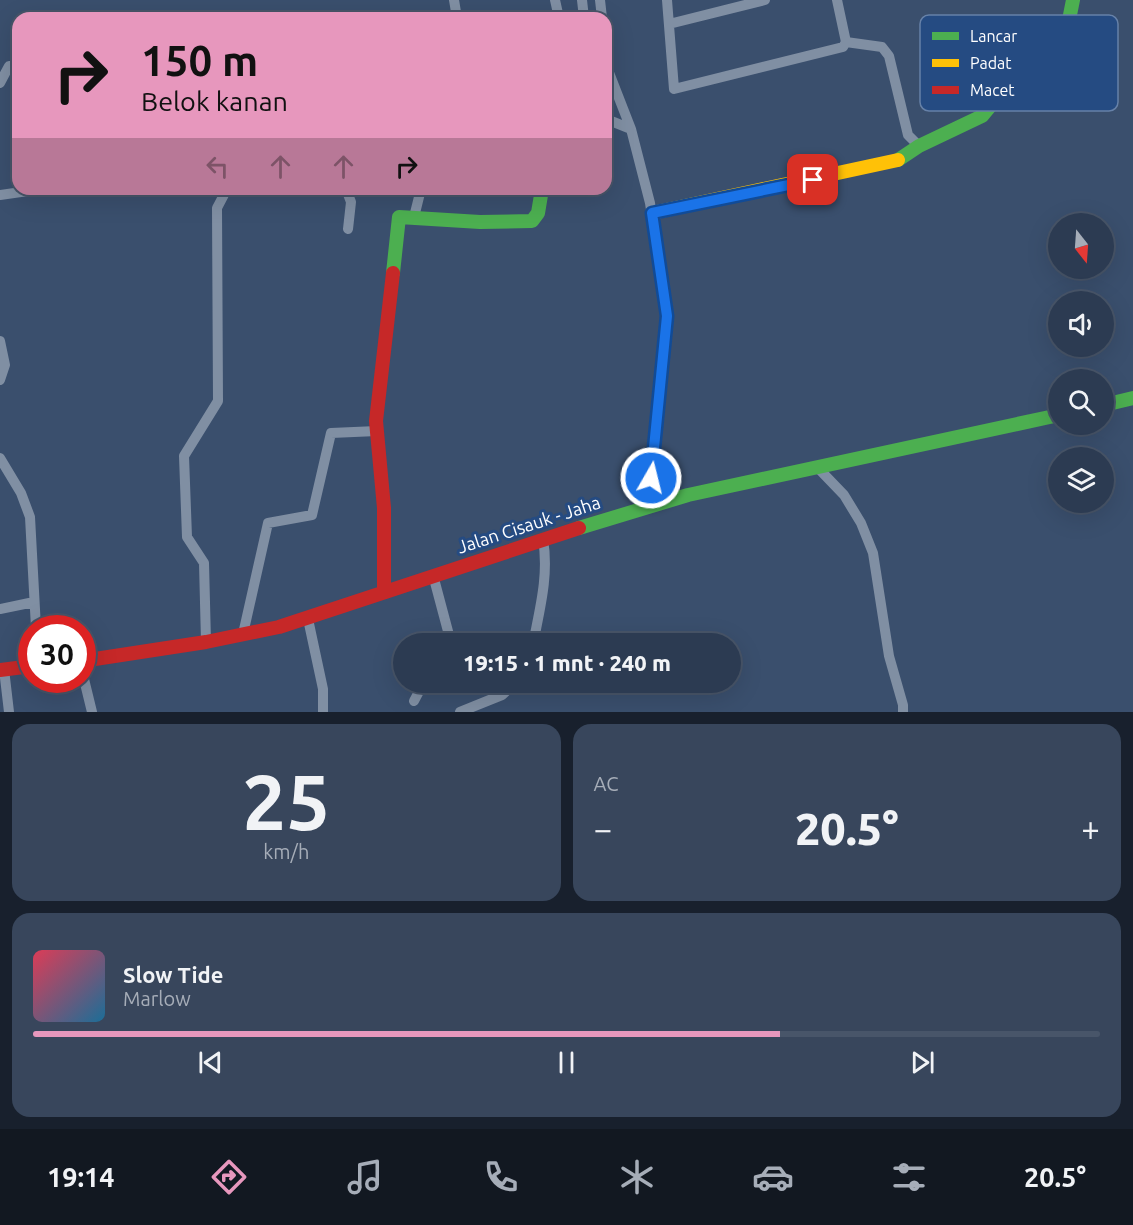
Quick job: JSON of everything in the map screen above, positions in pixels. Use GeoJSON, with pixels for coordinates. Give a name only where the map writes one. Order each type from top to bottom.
{"type":"FeatureCollection","features":[{"type":"Feature","properties":{"kind":"main road"},"geometry":{"type":"LineString","coordinates":[[1069,15],[1070,5],[1074,0]]}},
{"type":"Feature","properties":{"kind":"main road"},"geometry":{"type":"LineString","coordinates":[[652,213],[894,163],[919,146],[982,116],[986,111]]}},
{"type":"Feature","properties":{"kind":"main road"},"geometry":{"type":"LineString","coordinates":[[384,592],[384,508],[377,431],[385,325],[399,217],[480,222],[532,221],[537,213],[541,195]]}},
{"type":"Feature","properties":{"kind":"main road"},"geometry":{"type":"LineString","coordinates":[[1114,403],[1133,399]]}},
{"type":"Feature","properties":{"kind":"main road","name":"Jalan Cisauk - Jaha"},"geometry":{"type":"LineString","coordinates":[[96,659],[206,642],[308,619],[433,575],[644,508],[740,483],[819,469],[1048,417]]}},
{"type":"Feature","properties":{"kind":"main road"},"geometry":{"type":"LineString","coordinates":[[2,670],[18,668]]}},
{"type":"Feature","properties":{"kind":"street"},"geometry":{"type":"LineString","coordinates":[[667,0],[674,89],[838,48],[846,42],[882,47],[889,56],[908,135],[919,146]]}},
{"type":"Feature","properties":{"kind":"street"},"geometry":{"type":"LineString","coordinates":[[669,24],[732,3],[765,0]]}},
{"type":"Feature","properties":{"kind":"street"},"geometry":{"type":"LineString","coordinates":[[837,0],[846,42]]}},
{"type":"Feature","properties":{"kind":"street"},"geometry":{"type":"LineString","coordinates":[[0,83],[9,66],[12,66]]}},
{"type":"Feature","properties":{"kind":"street"},"geometry":{"type":"LineString","coordinates":[[612,82],[631,129],[652,213],[667,316],[654,456],[644,508]]}},
{"type":"Feature","properties":{"kind":"street"},"geometry":{"type":"LineString","coordinates":[[612,125],[631,129]]}},
{"type":"Feature","properties":{"kind":"street"},"geometry":{"type":"LineString","coordinates":[[206,642],[204,563],[190,546],[187,537],[184,456],[218,401],[217,208],[224,195]]}},
{"type":"Feature","properties":{"kind":"street"},"geometry":{"type":"LineString","coordinates":[[347,195],[351,213],[348,229]]}},
{"type":"Feature","properties":{"kind":"street"},"geometry":{"type":"LineString","coordinates":[[414,218],[420,195]]}},
{"type":"Feature","properties":{"kind":"street"},"geometry":{"type":"LineString","coordinates":[[0,341],[5,365],[0,380]]}},
{"type":"Feature","properties":{"kind":"street"},"geometry":{"type":"LineString","coordinates":[[243,634],[268,522],[312,515],[331,433],[377,431]]}},
{"type":"Feature","properties":{"kind":"street"},"geometry":{"type":"LineString","coordinates":[[0,458],[27,505],[35,615]]}},
{"type":"Feature","properties":{"kind":"street"},"geometry":{"type":"LineString","coordinates":[[819,469],[850,504],[861,523],[873,553],[889,656],[903,712]]}},
{"type":"Feature","properties":{"kind":"street"},"geometry":{"type":"LineString","coordinates":[[535,633],[545,585],[546,558],[543,539]]}},
{"type":"Feature","properties":{"kind":"street"},"geometry":{"type":"LineString","coordinates":[[433,575],[448,633]]}},
{"type":"Feature","properties":{"kind":"street"},"geometry":{"type":"LineString","coordinates":[[0,609],[34,602]]}},
{"type":"Feature","properties":{"kind":"street"},"geometry":{"type":"LineString","coordinates":[[308,619],[323,689],[323,712]]}},
{"type":"Feature","properties":{"kind":"street"},"geometry":{"type":"LineString","coordinates":[[2,670],[9,712]]}},
{"type":"Feature","properties":{"kind":"street"},"geometry":{"type":"LineString","coordinates":[[87,693],[92,712]]}},
{"type":"Feature","properties":{"kind":"street"},"geometry":{"type":"LineString","coordinates":[[414,701],[418,693]]}},
{"type":"Feature","properties":{"kind":"street"},"geometry":{"type":"LineString","coordinates":[[460,712],[504,693]]}},
{"type":"Feature","properties":{"kind":"traffic: fast"},"geometry":{"type":"LineString","coordinates":[[1070,15],[1073,0]]}},
{"type":"Feature","properties":{"kind":"traffic: fast"},"geometry":{"type":"LineString","coordinates":[[898,160],[919,146],[982,116],[986,111]]}},
{"type":"Feature","properties":{"kind":"traffic: fast"},"geometry":{"type":"LineString","coordinates":[[393,273],[399,217],[480,222],[532,221],[538,213],[541,195]]}},
{"type":"Feature","properties":{"kind":"traffic: fast"},"geometry":{"type":"LineString","coordinates":[[1114,403],[1133,398]]}},
{"type":"Feature","properties":{"kind":"traffic: fast"},"geometry":{"type":"LineString","coordinates":[[579,528],[688,495],[1048,417]]}},
{"type":"Feature","properties":{"kind":"traffic: slow"},"geometry":{"type":"LineString","coordinates":[[652,213],[898,160]]}},
{"type":"Feature","properties":{"kind":"traffic: jam"},"geometry":{"type":"LineString","coordinates":[[384,592],[384,508],[376,421],[393,273]]}},
{"type":"Feature","properties":{"kind":"traffic: jam"},"geometry":{"type":"LineString","coordinates":[[96,659],[206,642],[279,627],[579,528]]}},
{"type":"Feature","properties":{"kind":"traffic: jam"},"geometry":{"type":"LineString","coordinates":[[0,670],[18,668]]}},
{"type":"Feature","properties":{"kind":"route"},"geometry":{"type":"LineString","coordinates":[[651,478],[667,316],[652,213],[813,180]]}}]}
